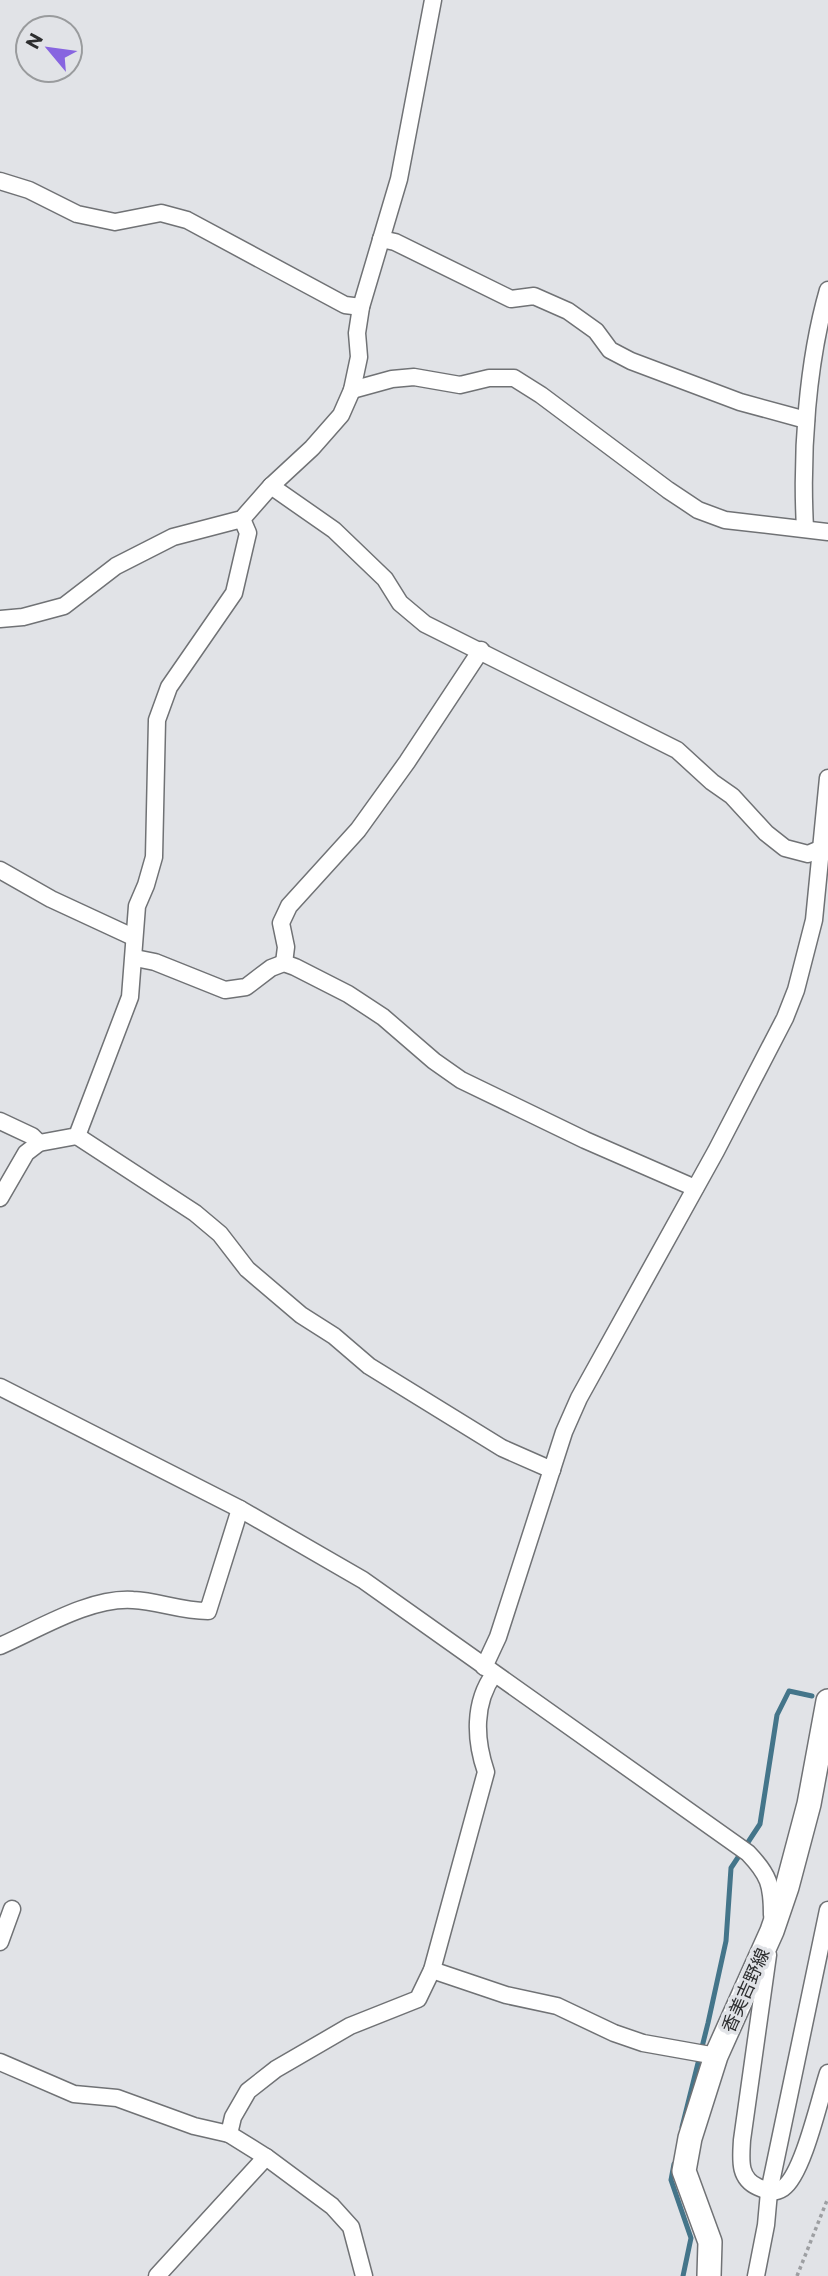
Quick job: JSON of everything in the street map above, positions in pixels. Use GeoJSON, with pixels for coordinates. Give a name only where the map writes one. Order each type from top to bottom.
{"type":"FeatureCollection","features":[{"type":"Feature","properties":{"kind":"main road","name":"香美吉野線"},"geometry":{"type":"LineString","coordinates":[[709,2276],[710,2242],[684,2171],[706,2054],[772,1931],[788,1886],[809,1804],[828,1701]]}},
{"type":"Feature","properties":{"kind":"street"},"geometry":{"type":"LineString","coordinates":[[0,619],[23,617],[64,606],[116,566],[173,537],[242,519],[271,486],[312,449],[341,415],[352,390],[359,357],[356,333],[361,307],[399,179],[433,0]]}},
{"type":"Feature","properties":{"kind":"street"},"geometry":{"type":"LineString","coordinates":[[0,181],[29,190],[77,214],[115,222],[161,213],[187,220],[345,305],[361,307]]}},
{"type":"Feature","properties":{"kind":"street"},"geometry":{"type":"LineString","coordinates":[[381,239],[395,242],[511,299],[534,296],[568,311],[596,331],[610,350],[632,361],[740,402],[806,420]]}},
{"type":"Feature","properties":{"kind":"street"},"geometry":{"type":"LineString","coordinates":[[805,528],[803,487],[806,420],[820,319],[828,290]]}},
{"type":"Feature","properties":{"kind":"street"},"geometry":{"type":"LineString","coordinates":[[352,390],[392,379],[414,377],[460,385],[489,378],[514,378],[698,510],[725,520],[828,532]]}},
{"type":"Feature","properties":{"kind":"street"},"geometry":{"type":"LineString","coordinates":[[271,486],[334,530],[385,579],[400,603],[425,624],[677,750],[732,796],[766,833],[785,848],[808,854],[822,848]]}},
{"type":"Feature","properties":{"kind":"street"},"geometry":{"type":"LineString","coordinates":[[77,1136],[130,997],[137,906],[154,857],[157,720],[169,687],[234,593],[248,533],[242,519]]}},
{"type":"Feature","properties":{"kind":"street"},"geometry":{"type":"LineString","coordinates":[[284,963],[286,947],[281,923],[289,906],[358,830],[481,650]]}},
{"type":"Feature","properties":{"kind":"street"},"geometry":{"type":"LineString","coordinates":[[229,2134],[233,2117],[248,2091],[276,2069],[350,2026],[418,1999],[432,1970],[486,1772],[480,1754],[477,1718],[498,1637],[552,1470],[579,1398],[785,1018],[796,990],[814,920],[828,778]]}},
{"type":"Feature","properties":{"kind":"street"},"geometry":{"type":"LineString","coordinates":[[0,870],[51,899],[133,937]]}},
{"type":"Feature","properties":{"kind":"street"},"geometry":{"type":"LineString","coordinates":[[135,958],[155,962],[225,990],[246,987],[271,968],[284,963],[295,967],[348,993],[383,1017],[434,1061],[461,1080],[695,1188]]}},
{"type":"Feature","properties":{"kind":"street"},"geometry":{"type":"LineString","coordinates":[[0,1121],[32,1136],[39,1143]]}},
{"type":"Feature","properties":{"kind":"street"},"geometry":{"type":"LineString","coordinates":[[0,1198],[26,1153],[39,1143],[77,1136],[195,1213],[220,1234],[247,1269],[301,1315],[334,1336],[369,1366],[502,1448],[552,1470]]}},
{"type":"Feature","properties":{"kind":"street"},"geometry":{"type":"LineString","coordinates":[[0,1387],[240,1509],[363,1580],[743,1849],[769,1879],[772,1890],[772,1931],[742,2140],[741,2164],[750,2183],[769,2192],[780,2190],[790,2182],[803,2155],[828,2073]]}},
{"type":"Feature","properties":{"kind":"street"},"geometry":{"type":"LineString","coordinates":[[0,1647],[101,1603],[133,1600],[185,1611],[208,1611],[240,1509]]}},
{"type":"Feature","properties":{"kind":"street"},"geometry":{"type":"LineString","coordinates":[[0,1942],[12,1909]]}},
{"type":"Feature","properties":{"kind":"street"},"geometry":{"type":"LineString","coordinates":[[756,2276],[769,2192],[828,1910]]}},
{"type":"Feature","properties":{"kind":"street"},"geometry":{"type":"LineString","coordinates":[[432,1970],[506,1995],[557,2006],[614,2033],[643,2043],[706,2054]]}},
{"type":"Feature","properties":{"kind":"street"},"geometry":{"type":"LineString","coordinates":[[0,2062],[74,2094],[117,2098],[194,2126],[229,2134],[266,2157],[332,2206],[351,2227],[364,2276]]}},
{"type":"Feature","properties":{"kind":"street"},"geometry":{"type":"LineString","coordinates":[[157,2276],[266,2157]]}},
{"type":"Feature","properties":{"kind":"path"},"geometry":{"type":"LineString","coordinates":[[797,2276],[828,2197]]}},
{"type":"Feature","properties":{"kind":"waterway"},"geometry":{"type":"LineString","coordinates":[[682,2127],[726,1941],[731,1868],[760,1824],[777,1715],[789,1691],[812,1696]]}},
{"type":"Feature","properties":{"kind":"waterway"},"geometry":{"type":"LineString","coordinates":[[674,2164],[671,2180],[691,2238],[683,2276]]}}]}
